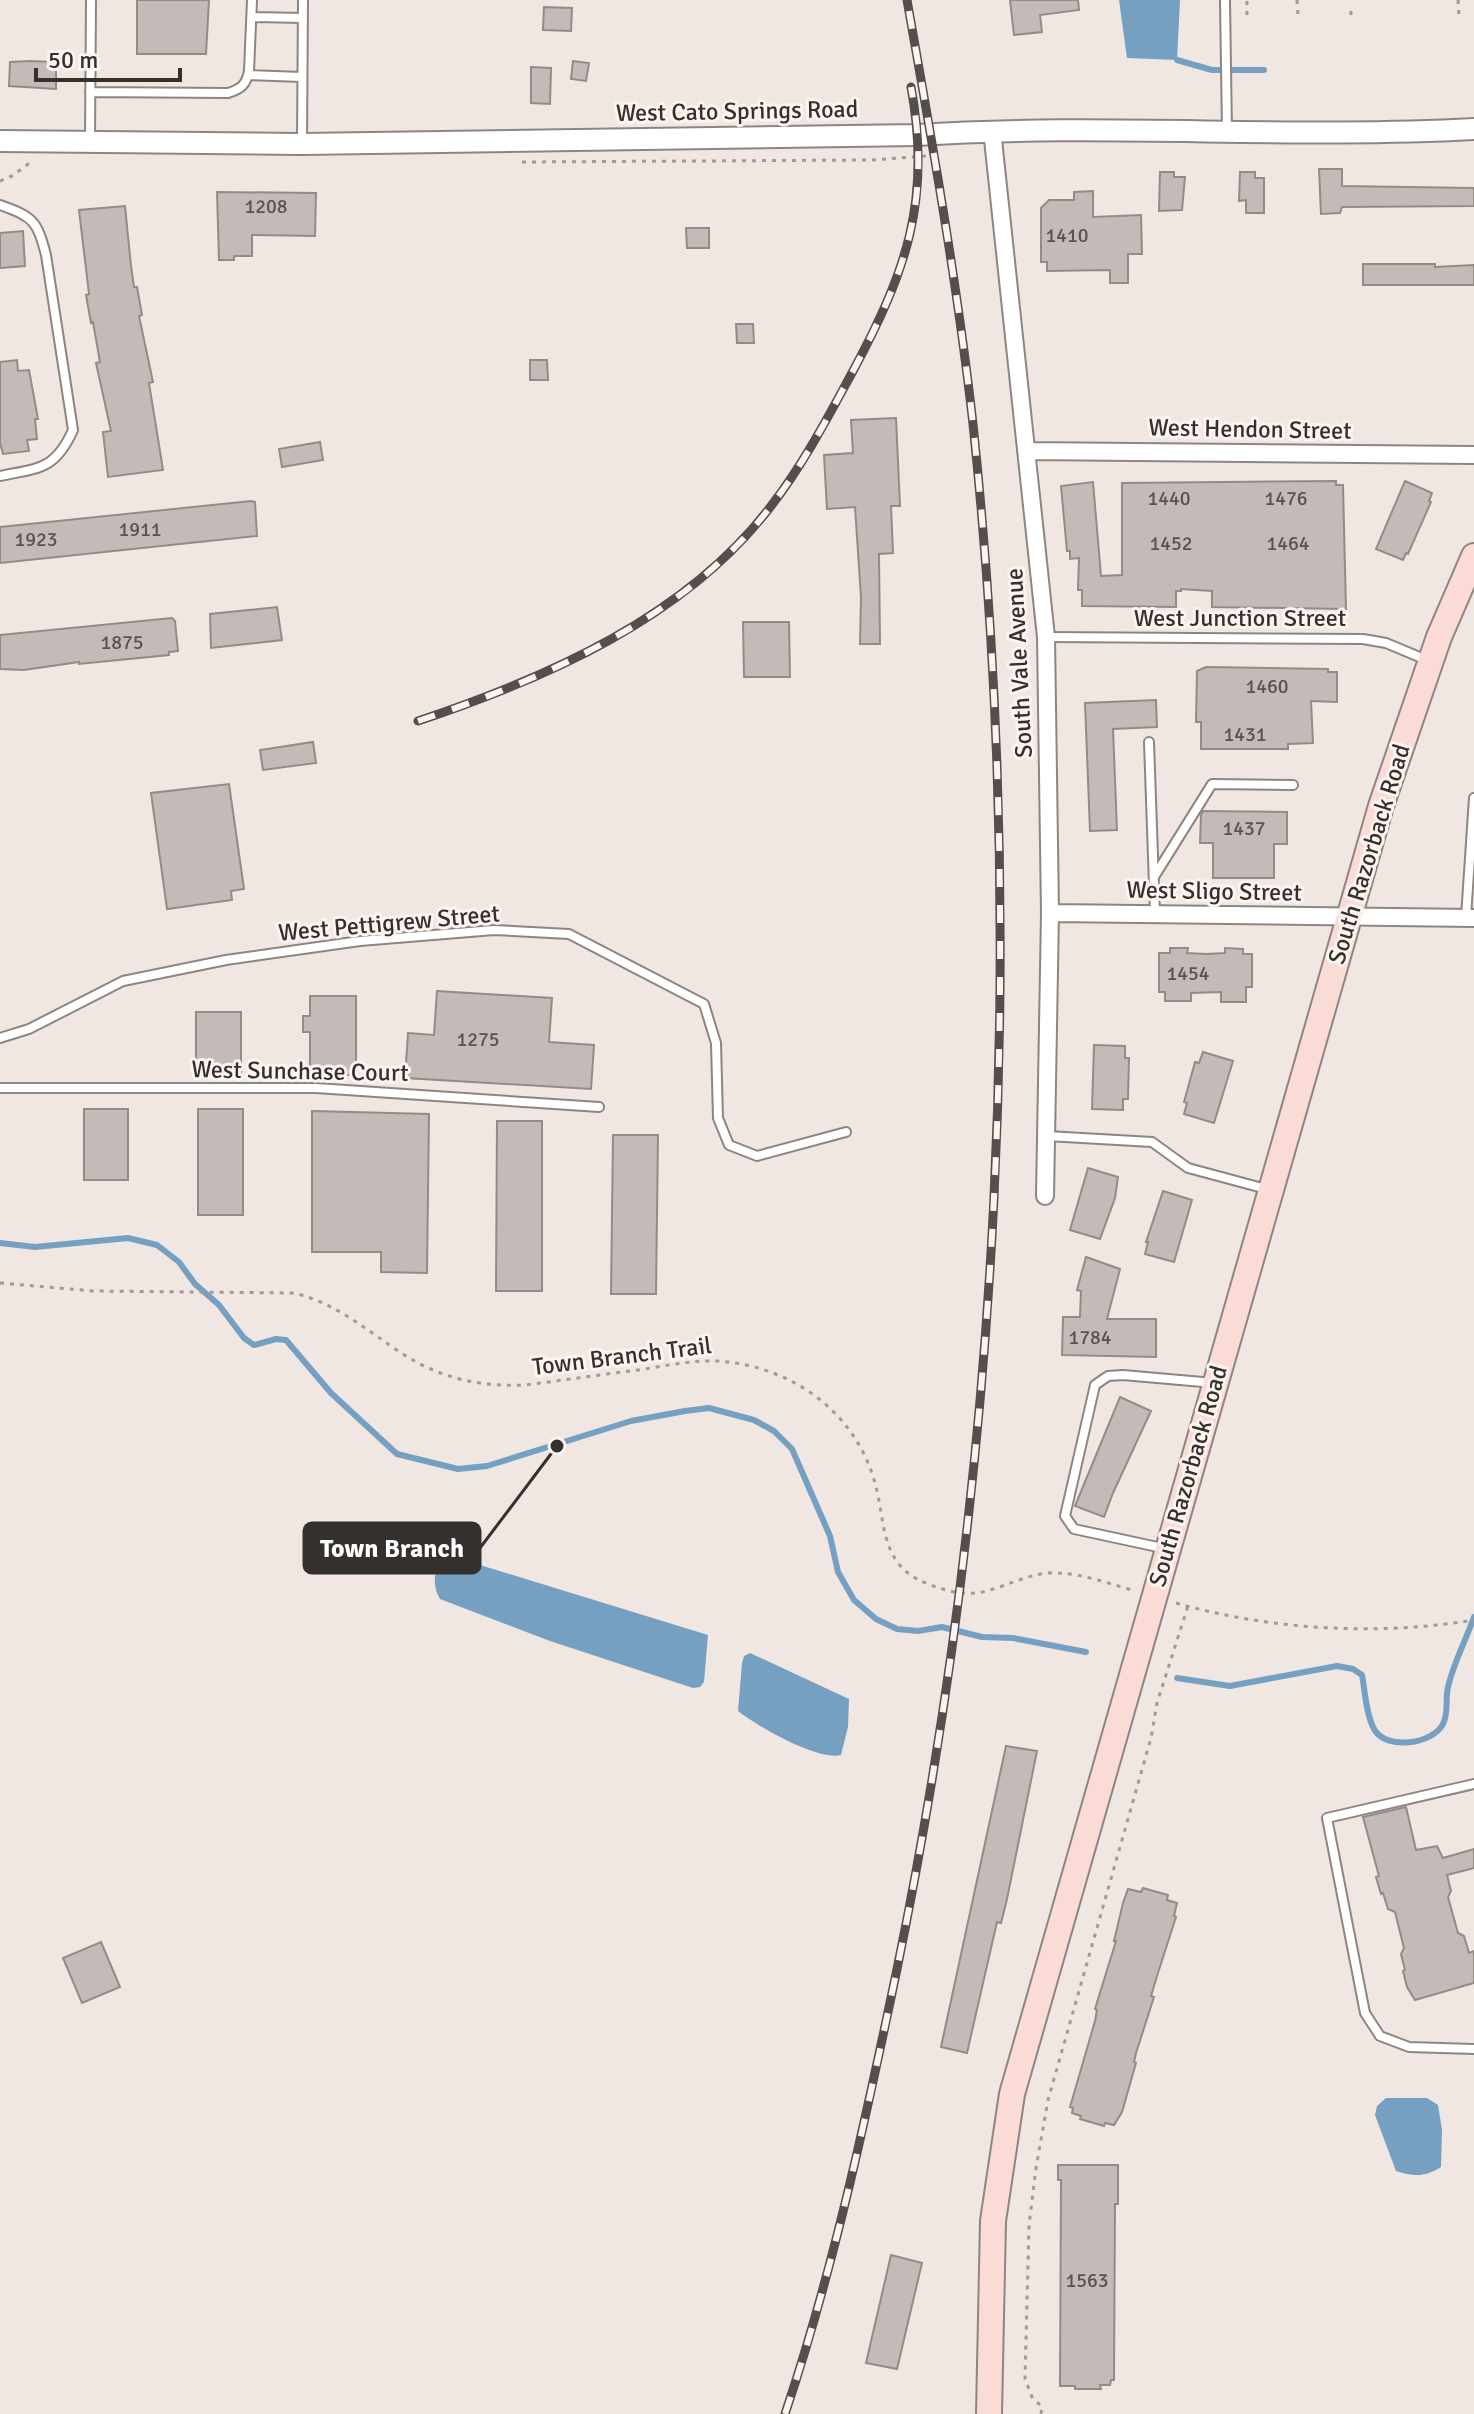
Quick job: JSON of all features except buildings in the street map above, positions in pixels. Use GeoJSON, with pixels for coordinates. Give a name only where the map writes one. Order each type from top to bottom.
{"type":"FeatureCollection","features":[{"type":"Feature","properties":{"kind":"main road","name":"South Razorback Road"},"geometry":{"type":"LineString","coordinates":[[989,2414],[993,2221],[1012,2094],[1381,806],[1430,662],[1474,556]]}},
{"type":"Feature","properties":{"kind":"street","name":"West Cato Springs Road"},"geometry":{"type":"LineString","coordinates":[[0,141],[302,144],[917,135],[992,130],[1227,132],[1474,129]]}},
{"type":"Feature","properties":{"kind":"street","name":"South Vale Avenue"},"geometry":{"type":"LineString","coordinates":[[992,130],[1046,637],[1050,913],[1045,1196]]}},
{"type":"Feature","properties":{"kind":"street","name":"West Hendon Street"},"geometry":{"type":"LineString","coordinates":[[1026,451],[1474,455]]}},
{"type":"Feature","properties":{"kind":"street","name":"West Sligo Street"},"geometry":{"type":"LineString","coordinates":[[1050,913],[1470,918]]}},
{"type":"Feature","properties":{"kind":"lane"},"geometry":{"type":"LineString","coordinates":[[90,140],[91,0]]}},
{"type":"Feature","properties":{"kind":"lane"},"geometry":{"type":"LineString","coordinates":[[90,92],[228,93],[239,90],[247,82],[252,0]]}},
{"type":"Feature","properties":{"kind":"lane"},"geometry":{"type":"LineString","coordinates":[[302,144],[303,0]]}},
{"type":"Feature","properties":{"kind":"lane"},"geometry":{"type":"LineString","coordinates":[[1225,1],[1227,132]]}},
{"type":"Feature","properties":{"kind":"lane"},"geometry":{"type":"LineString","coordinates":[[252,17],[303,18]]}},
{"type":"Feature","properties":{"kind":"lane"},"geometry":{"type":"LineString","coordinates":[[248,75],[302,77]]}},
{"type":"Feature","properties":{"kind":"lane"},"geometry":{"type":"LineString","coordinates":[[0,205],[22,213],[39,227],[73,430],[63,452],[43,467],[0,476]]}},
{"type":"Feature","properties":{"kind":"lane","name":"West Junction Street"},"geometry":{"type":"LineString","coordinates":[[1046,637],[1363,639],[1386,643],[1430,662]]}},
{"type":"Feature","properties":{"kind":"lane"},"geometry":{"type":"LineString","coordinates":[[1149,742],[1155,915]]}},
{"type":"Feature","properties":{"kind":"lane"},"geometry":{"type":"LineString","coordinates":[[1154,877],[1212,784],[1293,785]]}},
{"type":"Feature","properties":{"kind":"lane"},"geometry":{"type":"LineString","coordinates":[[1470,918],[1474,798]]}},
{"type":"Feature","properties":{"kind":"lane","name":"West Pettigrew Street"},"geometry":{"type":"LineString","coordinates":[[0,1038],[29,1029],[123,981],[226,960],[360,941],[494,930],[569,934],[704,1004],[716,1043],[718,1118],[729,1145],[757,1156],[846,1132]]}},
{"type":"Feature","properties":{"kind":"lane","name":"West Sunchase Court"},"geometry":{"type":"LineString","coordinates":[[0,1088],[316,1088],[599,1107]]}},
{"type":"Feature","properties":{"kind":"lane"},"geometry":{"type":"LineString","coordinates":[[1046,1136],[1152,1142],[1188,1168],[1270,1190]]}},
{"type":"Feature","properties":{"kind":"lane"},"geometry":{"type":"LineString","coordinates":[[1168,1550],[1074,1529],[1065,1516],[1095,1385],[1108,1376],[1123,1375],[1214,1383]]}},
{"type":"Feature","properties":{"kind":"lane"},"geometry":{"type":"LineString","coordinates":[[1474,1784],[1327,1818],[1365,2013],[1380,2036],[1409,2047],[1474,2049]]}},
{"type":"Feature","properties":{"kind":"path"},"geometry":{"type":"LineString","coordinates":[[1247,0],[1247,15]]}},
{"type":"Feature","properties":{"kind":"path"},"geometry":{"type":"LineString","coordinates":[[1297,0],[1298,15]]}},
{"type":"Feature","properties":{"kind":"path"},"geometry":{"type":"LineString","coordinates":[[1458,0],[1459,16]]}},
{"type":"Feature","properties":{"kind":"path","name":"Town Branch Trail"},"geometry":{"type":"LineString","coordinates":[[0,1283],[93,1291],[294,1293],[321,1299],[408,1358],[466,1383],[493,1387],[715,1361],[754,1366],[784,1376],[812,1392],[852,1433],[875,1484],[885,1543],[895,1561],[913,1577],[935,1588],[975,1594],[1020,1578],[1056,1572],[1188,1606],[1275,1622],[1343,1628],[1399,1628],[1474,1620]]}},
{"type":"Feature","properties":{"kind":"path"},"geometry":{"type":"LineString","coordinates":[[1041,2414],[1042,2407],[1032,2397],[1025,2379],[1027,2282],[1029,2225],[1048,2100],[1151,1738],[1157,1703],[1188,1606]]}},
{"type":"Feature","properties":{"kind":"water"},"geometry":{"type":"Polygon","coordinates":[[[1119,0],[1180,0],[1177,60],[1127,58],[1119,0]]]}},
{"type":"Feature","properties":{"kind":"water"},"geometry":{"type":"Polygon","coordinates":[[[454,1557],[708,1635],[704,1682],[700,1687],[693,1688],[550,1641],[440,1599],[435,1586],[438,1568],[454,1557]]]}},
{"type":"Feature","properties":{"kind":"water"},"geometry":{"type":"Polygon","coordinates":[[[750,1653],[849,1699],[848,1727],[841,1755],[803,1748],[738,1711],[742,1663],[744,1656],[750,1653]]]}},
{"type":"Feature","properties":{"kind":"water"},"geometry":{"type":"Polygon","coordinates":[[[1386,2098],[1427,2098],[1438,2105],[1442,2130],[1441,2167],[1419,2175],[1396,2171],[1375,2115],[1377,2106],[1386,2098]]]}},
{"type":"Feature","properties":{"kind":"waterway"},"geometry":{"type":"LineString","coordinates":[[1177,60],[1212,70],[1264,70]]}},
{"type":"Feature","properties":{"kind":"waterway"},"geometry":{"type":"LineString","coordinates":[[0,1243],[35,1247],[128,1238],[157,1245],[179,1262],[195,1284],[219,1305],[244,1338],[254,1345],[276,1339],[286,1340],[331,1393],[397,1454],[458,1469],[487,1466],[631,1421],[685,1411],[709,1408],[754,1420],[774,1431],[792,1449],[830,1536],[838,1572],[854,1600],[876,1619],[897,1629],[918,1631],[942,1627],[982,1637],[1013,1638],[1086,1652]]}},
{"type":"Feature","properties":{"kind":"waterway"},"geometry":{"type":"LineString","coordinates":[[1177,1678],[1230,1686],[1337,1666],[1353,1669],[1362,1675],[1369,1716],[1380,1736],[1398,1742],[1420,1740],[1438,1731],[1443,1724],[1450,1678],[1474,1617]]}},
{"type":"Feature","properties":{"kind":"railway"},"geometry":{"type":"LineString","coordinates":[[785,2414],[818,2306],[860,2141],[896,1974],[931,1783],[960,1591],[980,1397],[994,1202],[1000,1007],[998,812],[989,617],[967,371],[907,0]]}},
{"type":"Feature","properties":{"kind":"railway"},"geometry":{"type":"LineString","coordinates":[[418,721],[516,685],[611,639],[699,580],[737,545],[771,506],[825,423],[872,335],[900,267],[916,200],[917,128],[911,87]]}},
{"type":"Feature","properties":{"kind":"place","name":"Town Branch"},"geometry":{"type":"Point","coordinates":[557,1446]}}]}
